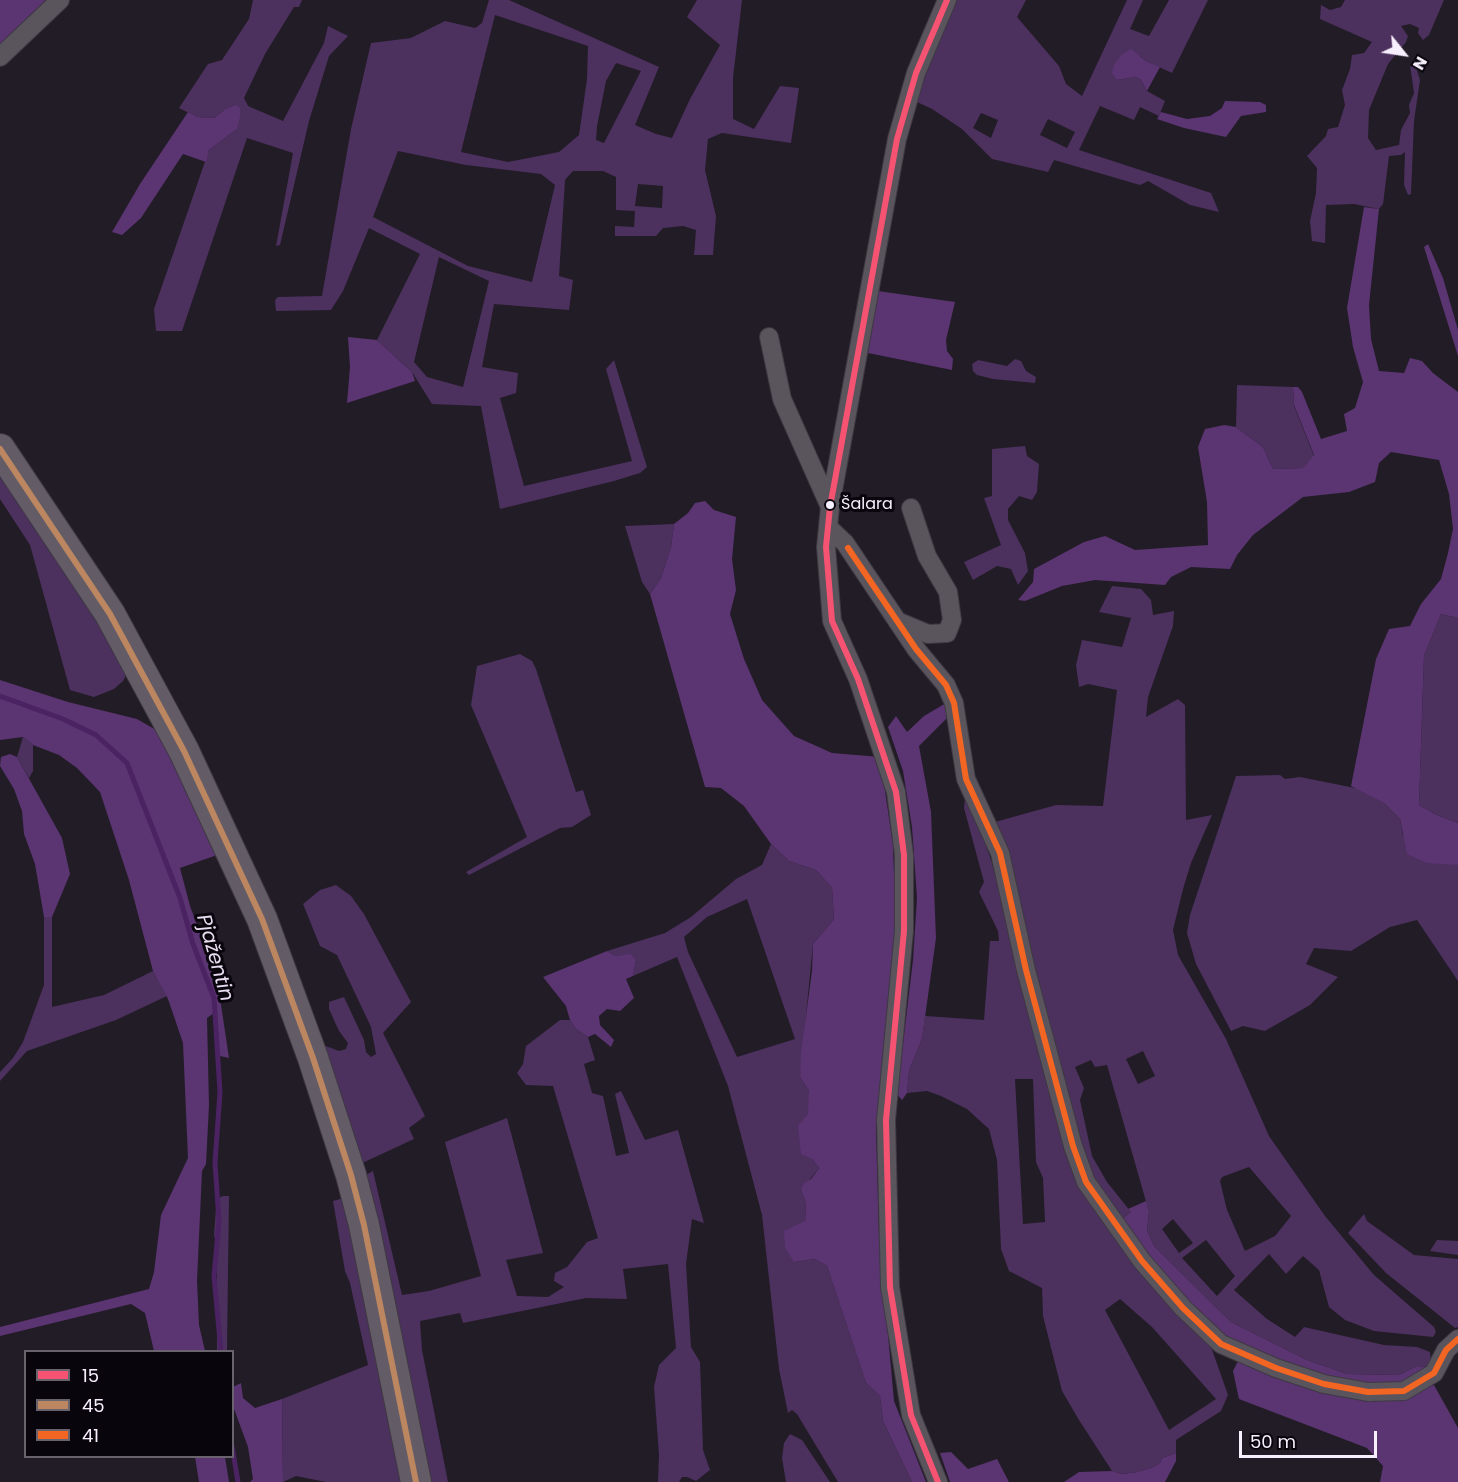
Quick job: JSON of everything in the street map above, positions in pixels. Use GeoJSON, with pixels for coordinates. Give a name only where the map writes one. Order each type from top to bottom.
{"type":"FeatureCollection","features":[{"type":"Feature","properties":{"kind":"main road"},"geometry":{"type":"LineString","coordinates":[[0,449],[110,614],[184,751],[262,918],[313,1058],[351,1175],[364,1224],[414,1469]]}},
{"type":"Feature","properties":{"kind":"street"},"geometry":{"type":"LineString","coordinates":[[0,57],[60,0]]}},
{"type":"Feature","properties":{"kind":"street"},"geometry":{"type":"LineString","coordinates":[[938,1482],[911,1415],[890,1287],[886,1120],[904,931],[904,855],[896,792],[858,679],[832,621],[826,576],[830,507],[897,139],[916,73],[947,0]]}},
{"type":"Feature","properties":{"kind":"street"},"geometry":{"type":"LineString","coordinates":[[769,337],[782,399],[830,507]]}},
{"type":"Feature","properties":{"kind":"street"},"geometry":{"type":"LineString","coordinates":[[897,621],[928,634],[947,633],[952,620],[948,592],[927,556],[911,508]]}},
{"type":"Feature","properties":{"kind":"street"},"geometry":{"type":"LineString","coordinates":[[828,527],[845,543],[916,649],[946,685],[954,703],[966,779],[1000,853],[1026,970],[1073,1146],[1083,1173],[1142,1261],[1183,1308],[1221,1344],[1276,1368],[1324,1384],[1368,1392],[1404,1391],[1434,1373],[1446,1350],[1458,1339]]}},
{"type":"Feature","properties":{"kind":"shaded area"},"geometry":{"type":"Polygon","coordinates":[[[0,0],[46,0],[0,44],[0,0]]]}},
{"type":"Feature","properties":{"kind":"shaded area"},"geometry":{"type":"Polygon","coordinates":[[[253,0],[302,0],[299,7],[294,7],[265,54],[244,98],[248,106],[283,121],[324,43],[328,26],[348,36],[329,56],[309,121],[280,245],[276,246],[293,153],[247,138],[182,331],[156,331],[154,309],[209,150],[237,129],[224,110],[214,118],[197,117],[179,108],[208,64],[222,60],[249,19],[253,0]]]}},
{"type":"Feature","properties":{"kind":"shaded area"},"geometry":{"type":"Polygon","coordinates":[[[489,0],[509,0],[659,67],[635,125],[672,138],[690,99],[720,45],[687,17],[697,0],[742,0],[733,78],[733,119],[754,129],[780,86],[799,88],[791,143],[722,133],[708,139],[705,170],[716,216],[713,255],[694,255],[696,230],[683,226],[663,228],[656,236],[615,236],[615,226],[634,227],[635,211],[616,210],[616,177],[603,171],[573,171],[565,180],[559,276],[573,280],[569,310],[494,304],[482,367],[518,373],[516,393],[500,398],[524,486],[632,461],[606,369],[614,360],[647,467],[640,473],[614,481],[500,509],[481,406],[432,404],[412,372],[377,340],[420,254],[369,228],[343,291],[331,310],[276,311],[275,300],[278,297],[322,296],[351,129],[371,43],[411,38],[445,21],[475,28],[482,23],[489,0]],[[495,15],[461,152],[508,162],[559,152],[579,135],[587,79],[588,46],[495,15]],[[616,63],[606,81],[596,140],[604,143],[641,71],[616,63]],[[398,151],[373,217],[468,266],[532,282],[555,185],[541,174],[466,165],[398,151]],[[638,184],[635,206],[662,208],[663,186],[638,184]],[[439,257],[414,362],[427,377],[463,387],[489,281],[439,257]]]}},
{"type":"Feature","properties":{"kind":"shaded area"},"geometry":{"type":"Polygon","coordinates":[[[957,0],[1026,0],[1017,17],[1059,66],[1066,84],[1082,96],[1127,0],[1143,0],[1130,29],[1149,36],[1169,0],[1208,0],[1172,73],[1140,56],[1117,80],[1136,77],[1141,80],[1147,91],[1165,101],[1159,116],[1140,107],[1134,120],[1100,106],[1079,150],[1211,193],[1219,212],[1190,205],[1148,181],[1140,185],[1054,160],[1048,172],[992,159],[962,129],[917,102],[932,53],[957,0]],[[981,113],[973,128],[991,138],[998,120],[981,113]],[[1048,119],[1040,135],[1067,148],[1075,132],[1048,119]]]}},
{"type":"Feature","properties":{"kind":"shaded area"},"geometry":{"type":"Polygon","coordinates":[[[1345,0],[1444,0],[1429,35],[1423,40],[1418,33],[1419,28],[1410,24],[1401,26],[1408,36],[1406,42],[1388,64],[1369,110],[1368,138],[1376,150],[1399,145],[1401,130],[1410,113],[1409,105],[1414,93],[1410,65],[1415,64],[1420,80],[1414,121],[1411,194],[1408,195],[1404,185],[1405,152],[1401,155],[1389,156],[1383,204],[1379,209],[1354,204],[1326,205],[1325,243],[1312,241],[1310,221],[1316,193],[1317,168],[1307,156],[1326,136],[1328,129],[1338,127],[1345,105],[1342,90],[1350,69],[1352,55],[1364,53],[1372,42],[1320,19],[1321,5],[1330,10],[1341,7],[1345,0]]]}},
{"type":"Feature","properties":{"kind":"shaded area"},"geometry":{"type":"Polygon","coordinates":[[[1131,49],[1146,61],[1160,67],[1147,91],[1141,80],[1136,77],[1117,80],[1112,73],[1114,65],[1122,54],[1131,49]]]}},
{"type":"Feature","properties":{"kind":"shaded area"},"geometry":{"type":"Polygon","coordinates":[[[1225,101],[1260,102],[1266,105],[1266,112],[1241,116],[1226,137],[1184,128],[1157,119],[1161,112],[1187,119],[1210,116],[1222,108],[1225,101]]]}},
{"type":"Feature","properties":{"kind":"shaded area"},"geometry":{"type":"Polygon","coordinates":[[[236,105],[240,108],[237,129],[209,150],[206,162],[183,154],[141,218],[122,235],[112,232],[140,184],[188,112],[197,117],[214,118],[224,110],[236,105]]]}},
{"type":"Feature","properties":{"kind":"shaded area"},"geometry":{"type":"Polygon","coordinates":[[[1364,207],[1379,209],[1369,305],[1371,339],[1379,371],[1404,373],[1410,358],[1422,361],[1433,373],[1458,392],[1458,618],[1441,614],[1424,656],[1419,805],[1458,823],[1458,865],[1427,863],[1407,854],[1400,819],[1384,803],[1351,786],[1376,659],[1389,629],[1410,626],[1421,604],[1441,579],[1453,529],[1449,494],[1439,460],[1391,452],[1379,463],[1375,482],[1349,492],[1303,497],[1253,535],[1237,555],[1230,569],[1191,567],[1171,577],[1165,585],[1095,580],[1062,586],[1025,601],[1018,600],[1033,582],[1034,569],[1084,542],[1105,536],[1135,550],[1208,545],[1207,502],[1198,447],[1205,429],[1224,425],[1236,427],[1263,447],[1273,469],[1303,468],[1314,455],[1294,405],[1293,387],[1298,387],[1321,439],[1347,431],[1344,414],[1355,408],[1363,382],[1353,347],[1347,308],[1364,207]]]}},
{"type":"Feature","properties":{"kind":"shaded area"},"geometry":{"type":"Polygon","coordinates":[[[1428,244],[1443,278],[1458,330],[1458,356],[1424,247],[1428,244]]]}},
{"type":"Feature","properties":{"kind":"shaded area"},"geometry":{"type":"Polygon","coordinates":[[[878,291],[955,302],[946,340],[947,351],[953,359],[952,370],[868,353],[878,291]]]}},
{"type":"Feature","properties":{"kind":"shaded area"},"geometry":{"type":"Polygon","coordinates":[[[348,337],[377,340],[412,372],[415,381],[347,403],[350,367],[348,337]]]}},
{"type":"Feature","properties":{"kind":"shaded area"},"geometry":{"type":"Polygon","coordinates":[[[1015,359],[1021,361],[1026,371],[1036,377],[1035,383],[993,379],[977,375],[973,371],[972,364],[978,360],[1007,366],[1015,359]]]}},
{"type":"Feature","properties":{"kind":"shaded area"},"geometry":{"type":"Polygon","coordinates":[[[1237,385],[1293,387],[1294,406],[1314,456],[1303,468],[1273,469],[1263,447],[1236,427],[1237,385]]]}},
{"type":"Feature","properties":{"kind":"shaded area"},"geometry":{"type":"Polygon","coordinates":[[[1025,446],[1027,456],[1039,464],[1037,492],[1032,500],[1019,496],[1008,509],[1008,520],[1025,553],[1028,571],[1018,585],[1011,569],[997,566],[973,580],[964,562],[1001,545],[984,498],[992,496],[992,449],[1025,446]]]}},
{"type":"Feature","properties":{"kind":"shaded area"},"geometry":{"type":"Polygon","coordinates":[[[0,471],[46,536],[128,672],[123,681],[114,689],[94,697],[70,690],[30,545],[0,499],[0,471]]]}},
{"type":"Feature","properties":{"kind":"shaded area"},"geometry":{"type":"Polygon","coordinates":[[[705,501],[714,510],[736,517],[732,559],[736,590],[730,614],[744,659],[762,700],[794,736],[832,753],[880,757],[893,845],[896,934],[876,1129],[879,1234],[894,1401],[926,1482],[912,1482],[883,1421],[880,1396],[866,1383],[827,1266],[815,1259],[794,1262],[785,1248],[784,1231],[805,1221],[806,1204],[801,1190],[804,1183],[811,1179],[819,1168],[812,1159],[801,1154],[798,1126],[808,1114],[809,1091],[800,1077],[801,1053],[812,971],[813,944],[834,919],[832,888],[816,870],[789,861],[771,844],[744,806],[721,788],[705,787],[650,594],[661,578],[671,547],[674,524],[688,513],[695,503],[705,501]]]}},
{"type":"Feature","properties":{"kind":"shaded area"},"geometry":{"type":"Polygon","coordinates":[[[674,524],[671,547],[661,578],[650,594],[642,582],[625,526],[674,524]]]}},
{"type":"Feature","properties":{"kind":"shaded area"},"geometry":{"type":"Polygon","coordinates":[[[1112,586],[1141,589],[1151,600],[1153,615],[1174,611],[1173,626],[1148,697],[1146,717],[1178,699],[1185,705],[1186,820],[1212,815],[1191,863],[1173,930],[1178,955],[1226,1039],[1269,1136],[1325,1216],[1374,1275],[1434,1327],[1436,1332],[1433,1337],[1374,1331],[1345,1320],[1329,1307],[1319,1270],[1303,1256],[1286,1274],[1269,1254],[1234,1290],[1267,1319],[1295,1337],[1304,1327],[1384,1345],[1417,1347],[1430,1352],[1431,1361],[1427,1367],[1417,1366],[1399,1375],[1347,1374],[1307,1360],[1231,1322],[1154,1246],[1147,1230],[1149,1212],[1107,1065],[1095,1067],[1091,1060],[1075,1067],[1084,1088],[1080,1100],[1092,1156],[1107,1182],[1131,1212],[1120,1221],[1085,1167],[995,822],[1056,805],[1103,806],[1117,690],[1088,684],[1079,687],[1076,665],[1082,640],[1122,647],[1131,618],[1099,612],[1112,586]],[[1143,1051],[1126,1059],[1138,1084],[1155,1076],[1143,1051]],[[1249,1167],[1222,1177],[1220,1181],[1227,1210],[1245,1251],[1275,1236],[1291,1216],[1249,1167]],[[1173,1219],[1162,1229],[1179,1253],[1193,1243],[1173,1219]],[[1206,1240],[1182,1258],[1217,1296],[1235,1276],[1206,1240]]]}},
{"type":"Feature","properties":{"kind":"shaded area"},"geometry":{"type":"Polygon","coordinates":[[[1441,614],[1458,618],[1458,823],[1419,805],[1424,656],[1441,614]]]}},
{"type":"Feature","properties":{"kind":"shaded area"},"geometry":{"type":"Polygon","coordinates":[[[520,654],[532,661],[536,669],[576,792],[583,790],[591,815],[572,827],[560,828],[469,875],[466,872],[527,837],[471,705],[477,666],[520,654]]]}},
{"type":"Feature","properties":{"kind":"shaded area"},"geometry":{"type":"Polygon","coordinates":[[[0,680],[68,702],[137,719],[158,731],[220,854],[180,868],[190,906],[217,978],[229,1058],[220,1056],[214,1013],[207,1018],[209,1105],[206,1164],[202,1171],[197,1281],[199,1325],[205,1350],[154,1350],[145,1313],[131,1304],[0,1336],[0,1327],[149,1289],[154,1272],[161,1215],[188,1158],[183,1043],[168,999],[153,971],[129,880],[100,792],[77,768],[59,755],[33,745],[23,737],[0,740],[0,680]]]}},
{"type":"Feature","properties":{"kind":"shaded area"},"geometry":{"type":"Polygon","coordinates":[[[946,703],[947,718],[919,746],[931,812],[936,938],[922,1039],[909,1071],[907,1093],[902,1100],[897,1094],[913,960],[917,898],[912,827],[903,771],[888,727],[896,716],[907,732],[924,716],[946,703]]]}},
{"type":"Feature","properties":{"kind":"shaded area"},"geometry":{"type":"Polygon","coordinates":[[[23,737],[33,745],[33,771],[29,778],[17,757],[23,737]]]}},
{"type":"Feature","properties":{"kind":"shaded area"},"geometry":{"type":"Polygon","coordinates":[[[10,754],[17,757],[62,838],[70,874],[52,917],[44,917],[35,864],[24,834],[22,811],[14,789],[0,766],[1,757],[10,754]]]}},
{"type":"Feature","properties":{"kind":"shaded area"},"geometry":{"type":"Polygon","coordinates":[[[1280,775],[1285,779],[1300,777],[1360,789],[1384,803],[1400,819],[1403,836],[1458,865],[1458,981],[1417,920],[1390,927],[1351,951],[1314,948],[1306,964],[1338,977],[1310,1005],[1265,1031],[1243,1026],[1231,1031],[1196,964],[1187,933],[1190,915],[1236,776],[1280,775]]]}},
{"type":"Feature","properties":{"kind":"shaded area"},"geometry":{"type":"Polygon","coordinates":[[[965,798],[977,818],[992,863],[1070,1152],[1210,1344],[1228,1395],[1221,1411],[1176,1440],[1176,1453],[1162,1458],[1160,1463],[1151,1468],[1137,1472],[1122,1474],[1112,1471],[1079,1420],[1062,1391],[1043,1316],[1042,1288],[1009,1271],[1001,1249],[997,1160],[989,1129],[967,1109],[941,1096],[927,1091],[907,1093],[909,1071],[922,1039],[925,1016],[984,1020],[990,941],[999,941],[998,931],[979,892],[984,882],[964,808],[965,798]],[[1015,1079],[1023,1224],[1045,1222],[1043,1178],[1036,1162],[1033,1079],[1015,1079]],[[1120,1299],[1105,1310],[1169,1430],[1216,1399],[1152,1327],[1120,1299]]]}},
{"type":"Feature","properties":{"kind":"shaded area"},"geometry":{"type":"Polygon","coordinates":[[[771,844],[789,861],[816,870],[832,888],[834,919],[813,944],[800,1077],[809,1091],[812,1159],[819,1168],[801,1190],[806,1204],[805,1221],[794,1262],[815,1259],[827,1266],[866,1383],[880,1396],[883,1421],[912,1482],[838,1482],[797,1414],[792,1410],[788,1413],[779,1369],[762,1215],[728,1086],[677,957],[633,976],[636,960],[630,955],[615,956],[607,951],[665,933],[691,917],[736,879],[762,865],[771,844]],[[747,899],[707,917],[684,937],[688,952],[737,1057],[795,1039],[747,899]]]}},
{"type":"Feature","properties":{"kind":"shaded area"},"geometry":{"type":"Polygon","coordinates":[[[336,885],[351,896],[364,914],[411,1002],[383,1033],[425,1116],[409,1128],[414,1139],[358,1165],[323,1045],[339,1051],[346,1049],[348,1043],[339,1031],[329,1009],[329,1002],[344,997],[364,1040],[366,1052],[371,1057],[376,1054],[371,1027],[337,955],[320,946],[303,904],[320,890],[336,885]]]}},
{"type":"Feature","properties":{"kind":"shaded area"},"geometry":{"type":"Polygon","coordinates":[[[44,917],[52,917],[52,1007],[104,995],[153,971],[167,996],[116,1020],[27,1051],[0,1081],[0,1072],[23,1042],[44,985],[44,917]]]}},
{"type":"Feature","properties":{"kind":"shaded area"},"geometry":{"type":"Polygon","coordinates":[[[607,951],[615,956],[630,954],[636,960],[633,976],[626,979],[634,998],[620,1011],[607,1009],[599,1016],[600,1025],[614,1040],[611,1047],[595,1034],[588,1037],[576,1029],[570,1020],[566,1006],[543,977],[607,951]]]}},
{"type":"Feature","properties":{"kind":"shaded area"},"geometry":{"type":"Polygon","coordinates":[[[560,1020],[570,1020],[576,1029],[588,1037],[595,1060],[584,1064],[592,1093],[603,1096],[616,1156],[629,1153],[615,1094],[621,1091],[645,1140],[678,1130],[704,1223],[692,1219],[686,1264],[691,1347],[700,1362],[703,1450],[710,1470],[696,1481],[682,1477],[679,1482],[658,1482],[659,1455],[654,1387],[659,1365],[676,1348],[668,1264],[623,1269],[627,1299],[586,1298],[463,1323],[460,1313],[420,1321],[422,1350],[448,1482],[428,1482],[362,1177],[373,1171],[402,1295],[429,1291],[481,1276],[445,1142],[507,1118],[543,1253],[506,1260],[517,1296],[548,1297],[564,1287],[554,1281],[555,1273],[567,1267],[587,1242],[598,1238],[553,1086],[526,1085],[517,1073],[523,1064],[526,1046],[560,1020]]]}},
{"type":"Feature","properties":{"kind":"shaded area"},"geometry":{"type":"Polygon","coordinates":[[[229,1196],[227,1350],[217,1350],[217,1248],[214,1235],[219,1198],[229,1196]]]}},
{"type":"Feature","properties":{"kind":"shaded area"},"geometry":{"type":"Polygon","coordinates":[[[344,1198],[404,1482],[326,1482],[296,1476],[283,1482],[282,1399],[368,1365],[350,1283],[345,1271],[333,1201],[344,1198]]]}},
{"type":"Feature","properties":{"kind":"shaded area"},"geometry":{"type":"Polygon","coordinates":[[[1146,1201],[1149,1212],[1147,1230],[1154,1246],[1231,1322],[1307,1360],[1347,1374],[1399,1375],[1417,1366],[1427,1367],[1401,1385],[1374,1387],[1309,1373],[1218,1333],[1188,1307],[1120,1221],[1131,1212],[1128,1209],[1146,1201]]]}},
{"type":"Feature","properties":{"kind":"shaded area"},"geometry":{"type":"Polygon","coordinates":[[[1364,1214],[1367,1221],[1414,1255],[1458,1259],[1458,1327],[1455,1328],[1386,1273],[1348,1233],[1364,1214]]]}},
{"type":"Feature","properties":{"kind":"shaded area"},"geometry":{"type":"Polygon","coordinates":[[[1437,1240],[1458,1241],[1458,1255],[1430,1251],[1437,1240]]]}},
{"type":"Feature","properties":{"kind":"shaded area"},"geometry":{"type":"Polygon","coordinates":[[[1238,1361],[1319,1391],[1360,1400],[1403,1397],[1434,1385],[1458,1428],[1458,1482],[1380,1482],[1383,1466],[1367,1448],[1239,1399],[1233,1371],[1238,1361]]]}},
{"type":"Feature","properties":{"kind":"shaded area"},"geometry":{"type":"Polygon","coordinates":[[[241,1383],[243,1398],[255,1408],[282,1399],[283,1482],[250,1482],[253,1479],[248,1447],[234,1409],[234,1386],[241,1383]]]}},
{"type":"Feature","properties":{"kind":"shaded area"},"geometry":{"type":"Polygon","coordinates":[[[790,1434],[802,1440],[830,1482],[786,1482],[782,1458],[784,1443],[790,1434]]]}},
{"type":"Feature","properties":{"kind":"shaded area"},"geometry":{"type":"Polygon","coordinates":[[[951,1452],[968,1469],[997,1459],[1009,1482],[950,1482],[940,1453],[951,1452]]]}},
{"type":"Feature","properties":{"kind":"shaded area"},"geometry":{"type":"Polygon","coordinates":[[[1176,1453],[1176,1461],[1165,1482],[1064,1482],[1079,1472],[1112,1471],[1122,1474],[1137,1472],[1151,1468],[1160,1463],[1162,1458],[1176,1453]]]}},
{"type":"Feature","properties":{"kind":"shaded area"},"geometry":{"type":"Polygon","coordinates":[[[195,1458],[225,1458],[229,1482],[199,1482],[195,1458]]]}},
{"type":"Feature","properties":{"kind":"waterway","name":"Pjažentin"},"geometry":{"type":"LineString","coordinates":[[0,696],[63,719],[96,735],[127,763],[180,898],[193,944],[214,998],[220,1092],[215,1163],[219,1221],[214,1276],[221,1350]]}},
{"type":"Feature","properties":{"kind":"waterway","name":"Pjažentin"},"geometry":{"type":"LineString","coordinates":[[234,1458],[238,1482]]}},
{"type":"Feature","properties":{"kind":"transit line","name":"15"},"geometry":{"type":"LineString","coordinates":[[938,1482],[911,1415],[890,1287],[886,1120],[904,931],[904,855],[896,792],[858,679],[832,621],[826,547],[830,507],[897,139],[916,73],[947,0]]}},
{"type":"Feature","properties":{"kind":"transit line","name":"45"},"geometry":{"type":"LineString","coordinates":[[0,449],[110,614],[184,751],[262,919],[313,1058],[351,1175],[364,1225],[416,1482]]}},
{"type":"Feature","properties":{"kind":"transit line","name":"41"},"geometry":{"type":"LineString","coordinates":[[848,548],[916,649],[946,685],[954,703],[966,779],[1000,853],[1026,970],[1073,1146],[1086,1182],[1142,1261],[1183,1308],[1221,1344],[1276,1368],[1324,1384],[1368,1392],[1404,1391],[1434,1373],[1446,1350],[1458,1339]]}},
{"type":"Feature","properties":{"kind":"place","name":"Šalara"},"geometry":{"type":"Point","coordinates":[830,505]}}]}
